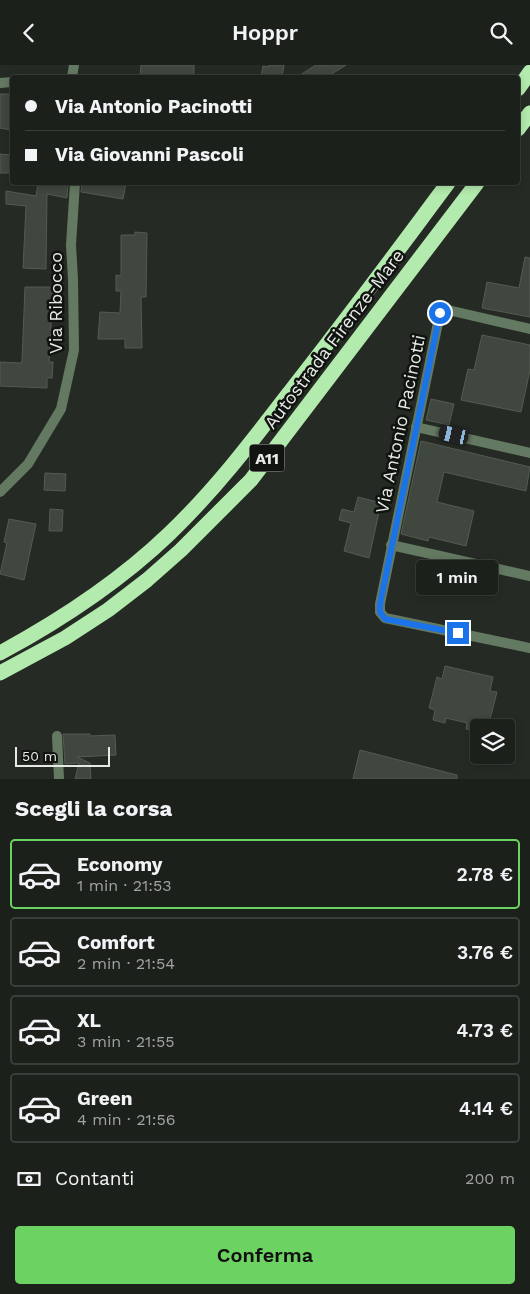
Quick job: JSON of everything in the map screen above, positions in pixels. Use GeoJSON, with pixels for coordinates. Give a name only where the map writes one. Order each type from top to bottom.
{"type":"FeatureCollection","features":[{"type":"Feature","properties":{"kind":"highway"},"geometry":{"type":"LineString","coordinates":[[520,86],[530,72]]}},
{"type":"Feature","properties":{"kind":"highway"},"geometry":{"type":"LineString","coordinates":[[520,126],[530,113]]}},
{"type":"Feature","properties":{"kind":"highway","name":"Autostrada Firenze-Mare"},"geometry":{"type":"LineString","coordinates":[[0,653],[41,631],[97,594],[169,534],[234,465],[447,185]]}},
{"type":"Feature","properties":{"kind":"highway","name":"Autostrada Firenze-Mare"},"geometry":{"type":"LineString","coordinates":[[0,673],[65,638],[108,610],[181,550],[250,480],[475,185]]}},
{"type":"Feature","properties":{"kind":"street","name":"Via Ribocco"},"geometry":{"type":"LineString","coordinates":[[0,492],[28,464],[62,409],[74,350],[73,279],[70,245],[75,185]]}},
{"type":"Feature","properties":{"kind":"street","name":"Via Antonio Pacinotti"},"geometry":{"type":"LineString","coordinates":[[530,329],[448,310],[441,311],[380,604],[380,612],[385,619],[530,648]]}},
{"type":"Feature","properties":{"kind":"street"},"geometry":{"type":"LineString","coordinates":[[416,427],[530,453]]}},
{"type":"Feature","properties":{"kind":"street"},"geometry":{"type":"LineString","coordinates":[[391,545],[530,576]]}},
{"type":"Feature","properties":{"kind":"street"},"geometry":{"type":"LineString","coordinates":[[57,736],[59,779]]}},
{"type":"Feature","properties":{"kind":"building"},"geometry":{"type":"Polygon","coordinates":[[[141,65],[194,65],[194,75],[140,75],[141,65]]]}},
{"type":"Feature","properties":{"kind":"building"},"geometry":{"type":"Polygon","coordinates":[[[269,65],[284,65],[282,75],[261,75],[263,66],[269,67],[269,65]]]}},
{"type":"Feature","properties":{"kind":"building"},"geometry":{"type":"Polygon","coordinates":[[[316,65],[346,65],[330,75],[300,75],[316,65]]]}},
{"type":"Feature","properties":{"kind":"building"},"geometry":{"type":"Polygon","coordinates":[[[0,94],[10,94],[10,130],[0,128],[0,94]]]}},
{"type":"Feature","properties":{"kind":"building"},"geometry":{"type":"Polygon","coordinates":[[[0,154],[10,155],[10,173],[0,173],[0,154]]]}},
{"type":"Feature","properties":{"kind":"building"},"geometry":{"type":"Polygon","coordinates":[[[38,185],[68,185],[67,198],[47,194],[46,269],[23,268],[26,206],[6,204],[6,191],[36,196],[38,185]]]}},
{"type":"Feature","properties":{"kind":"building"},"geometry":{"type":"Polygon","coordinates":[[[82,185],[126,185],[123,199],[81,192],[82,185]]]}},
{"type":"Feature","properties":{"kind":"building"},"geometry":{"type":"Polygon","coordinates":[[[135,232],[147,233],[146,297],[141,297],[142,348],[125,348],[125,339],[98,339],[100,312],[120,313],[121,291],[116,291],[116,275],[121,276],[121,235],[135,235],[135,232]]]}},
{"type":"Feature","properties":{"kind":"building"},"geometry":{"type":"Polygon","coordinates":[[[525,257],[530,258],[530,317],[482,308],[487,282],[519,288],[525,257]]]}},
{"type":"Feature","properties":{"kind":"building"},"geometry":{"type":"Polygon","coordinates":[[[25,287],[53,287],[49,362],[53,362],[52,378],[47,378],[47,388],[0,386],[0,362],[21,363],[22,361],[25,287]]]}},
{"type":"Feature","properties":{"kind":"building"},"geometry":{"type":"Polygon","coordinates":[[[482,335],[530,345],[530,370],[521,412],[461,400],[468,369],[474,370],[482,335]]]}},
{"type":"Feature","properties":{"kind":"building"},"geometry":{"type":"Polygon","coordinates":[[[431,399],[454,404],[449,425],[426,420],[431,399]]]}},
{"type":"Feature","properties":{"kind":"building"},"geometry":{"type":"Polygon","coordinates":[[[421,441],[530,467],[526,491],[444,472],[437,502],[474,511],[466,546],[429,537],[428,541],[401,534],[421,441]]]}},
{"type":"Feature","properties":{"kind":"building"},"geometry":{"type":"Polygon","coordinates":[[[45,473],[66,474],[65,491],[44,490],[45,473]]]}},
{"type":"Feature","properties":{"kind":"building"},"geometry":{"type":"Polygon","coordinates":[[[358,497],[381,503],[369,558],[344,551],[351,523],[339,520],[342,509],[354,512],[358,497]]]}},
{"type":"Feature","properties":{"kind":"building"},"geometry":{"type":"Polygon","coordinates":[[[50,509],[63,510],[62,531],[49,531],[50,509]]]}},
{"type":"Feature","properties":{"kind":"building"},"geometry":{"type":"Polygon","coordinates":[[[9,519],[36,524],[24,580],[0,574],[7,543],[4,542],[9,519]]]}},
{"type":"Feature","properties":{"kind":"building"},"geometry":{"type":"Polygon","coordinates":[[[445,666],[493,677],[490,691],[497,692],[490,719],[470,719],[470,730],[466,729],[467,723],[446,718],[445,723],[433,720],[435,710],[429,708],[437,677],[442,679],[445,666]]]}},
{"type":"Feature","properties":{"kind":"building"},"geometry":{"type":"Polygon","coordinates":[[[63,734],[115,735],[116,755],[77,757],[90,763],[91,779],[75,779],[79,763],[65,764],[63,734]]]}},
{"type":"Feature","properties":{"kind":"building"},"geometry":{"type":"Polygon","coordinates":[[[360,750],[457,775],[457,779],[353,779],[360,750]]]}},
{"type":"Feature","properties":{"kind":"route"},"geometry":{"type":"LineString","coordinates":[[440,313],[391,545],[380,612],[385,619],[458,633]]}}]}
